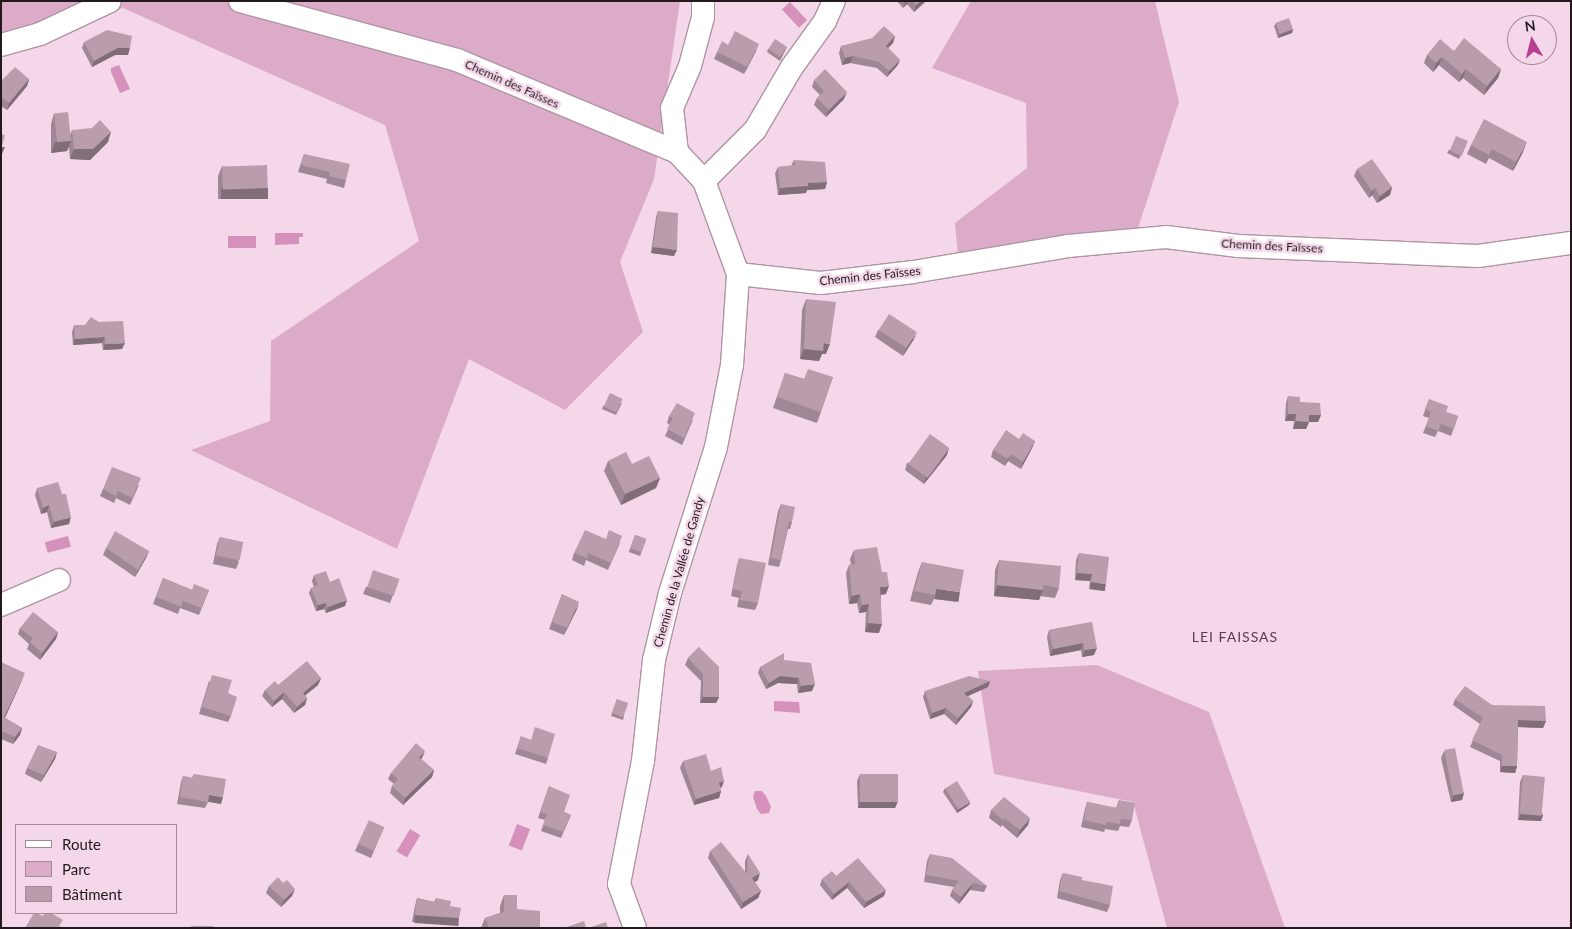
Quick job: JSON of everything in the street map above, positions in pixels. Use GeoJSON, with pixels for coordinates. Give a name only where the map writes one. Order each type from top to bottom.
{"type":"FeatureCollection","features":[{"type":"Feature","properties":{"kind":"street"},"geometry":{"type":"LineString","coordinates":[[1,45],[40,34],[110,1]]}},
{"type":"Feature","properties":{"kind":"street","name":"Chemin des Faïsses"},"geometry":{"type":"LineString","coordinates":[[240,1],[457,60],[677,152],[704,181],[738,274],[821,283],[913,272],[1068,246],[1166,237],[1238,246],[1478,256],[1571,243]]}},
{"type":"Feature","properties":{"kind":"street"},"geometry":{"type":"LineString","coordinates":[[677,152],[672,108],[690,66],[703,17],[703,1]]}},
{"type":"Feature","properties":{"kind":"street"},"geometry":{"type":"LineString","coordinates":[[704,181],[755,130],[792,67],[825,21],[834,1]]}},
{"type":"Feature","properties":{"kind":"street","name":"Chemin de la Vallée de Gandy"},"geometry":{"type":"LineString","coordinates":[[635,928],[619,884],[641,778],[654,660],[670,593],[716,447],[732,365],[738,274]]}},
{"type":"Feature","properties":{"kind":"street"},"geometry":{"type":"LineString","coordinates":[[1,605],[59,580]]}},
{"type":"Feature","properties":{"kind":"green space"},"geometry":{"type":"Polygon","coordinates":[[[1,1],[680,1],[654,179],[620,262],[643,332],[565,410],[469,359],[397,549],[191,450],[270,421],[271,341],[419,241],[385,125],[123,8],[1,34],[1,1]]]}},
{"type":"Feature","properties":{"kind":"green space"},"geometry":{"type":"Polygon","coordinates":[[[971,1],[1155,1],[1179,102],[1138,228],[958,255],[955,223],[1027,168],[1026,103],[932,68],[971,1]]]}},
{"type":"Feature","properties":{"kind":"green space"},"geometry":{"type":"Polygon","coordinates":[[[1097,665],[1209,712],[1285,928],[1167,928],[1133,802],[994,774],[978,671],[1097,665]]]}},
{"type":"Feature","properties":{"kind":"shaded area"},"geometry":{"type":"Polygon","coordinates":[[[790,2],[807,20],[799,28],[782,10],[790,2]]]}},
{"type":"Feature","properties":{"kind":"shaded area"},"geometry":{"type":"Polygon","coordinates":[[[119,65],[130,89],[120,93],[111,72],[111,68],[119,65]]]}},
{"type":"Feature","properties":{"kind":"shaded area"},"geometry":{"type":"Polygon","coordinates":[[[275,233],[303,233],[303,237],[299,237],[299,244],[275,245],[275,233]]]}},
{"type":"Feature","properties":{"kind":"shaded area"},"geometry":{"type":"Polygon","coordinates":[[[228,236],[256,236],[256,248],[228,248],[228,236]]]}},
{"type":"Feature","properties":{"kind":"shaded area"},"geometry":{"type":"Polygon","coordinates":[[[68,536],[71,547],[48,553],[45,542],[68,536]]]}},
{"type":"Feature","properties":{"kind":"shaded area"},"geometry":{"type":"Polygon","coordinates":[[[774,701],[799,702],[800,713],[774,711],[774,701]]]}},
{"type":"Feature","properties":{"kind":"shaded area"},"geometry":{"type":"Polygon","coordinates":[[[755,791],[762,791],[766,796],[771,807],[769,813],[761,814],[757,809],[753,797],[755,791]]]}},
{"type":"Feature","properties":{"kind":"shaded area"},"geometry":{"type":"Polygon","coordinates":[[[517,824],[530,829],[522,850],[509,845],[517,824]]]}},
{"type":"Feature","properties":{"kind":"shaded area"},"geometry":{"type":"Polygon","coordinates":[[[410,829],[420,835],[407,857],[397,851],[410,829]]]}},
{"type":"Feature","properties":{"kind":"building"},"geometry":{"type":"Polygon","coordinates":[[[913,1],[921,1],[916,5],[913,1]]]}},
{"type":"Feature","properties":{"kind":"building"},"geometry":{"type":"Polygon","coordinates":[[[1289,18],[1293,29],[1280,34],[1276,23],[1289,18]]]}},
{"type":"Feature","properties":{"kind":"building"},"geometry":{"type":"Polygon","coordinates":[[[884,26],[895,36],[886,46],[900,60],[889,71],[879,62],[853,56],[845,58],[841,46],[872,38],[884,26]]]}},
{"type":"Feature","properties":{"kind":"building"},"geometry":{"type":"Polygon","coordinates":[[[107,30],[132,36],[130,48],[117,48],[94,61],[84,42],[107,30]]]}},
{"type":"Feature","properties":{"kind":"building"},"geometry":{"type":"Polygon","coordinates":[[[735,31],[759,44],[747,67],[717,52],[722,41],[728,45],[735,31]]]}},
{"type":"Feature","properties":{"kind":"building"},"geometry":{"type":"Polygon","coordinates":[[[1464,38],[1501,69],[1487,86],[1466,69],[1462,74],[1442,57],[1436,63],[1427,55],[1440,39],[1454,51],[1464,38]]]}},
{"type":"Feature","properties":{"kind":"building"},"geometry":{"type":"Polygon","coordinates":[[[775,39],[787,47],[780,57],[768,49],[775,39]]]}},
{"type":"Feature","properties":{"kind":"building"},"geometry":{"type":"Polygon","coordinates":[[[15,67],[29,79],[9,103],[1,97],[1,81],[15,67]]]}},
{"type":"Feature","properties":{"kind":"building"},"geometry":{"type":"Polygon","coordinates":[[[825,69],[847,92],[829,110],[817,98],[824,91],[814,80],[825,69]]]}},
{"type":"Feature","properties":{"kind":"building"},"geometry":{"type":"Polygon","coordinates":[[[68,112],[71,141],[57,142],[54,113],[68,112]]]}},
{"type":"Feature","properties":{"kind":"building"},"geometry":{"type":"Polygon","coordinates":[[[1484,119],[1527,142],[1516,162],[1492,149],[1489,155],[1471,145],[1484,119]]]}},
{"type":"Feature","properties":{"kind":"building"},"geometry":{"type":"Polygon","coordinates":[[[100,120],[111,132],[93,149],[74,149],[72,130],[92,128],[100,120]]]}},
{"type":"Feature","properties":{"kind":"building"},"geometry":{"type":"Polygon","coordinates":[[[1,134],[5,135],[1,147],[1,134]]]}},
{"type":"Feature","properties":{"kind":"building"},"geometry":{"type":"Polygon","coordinates":[[[1456,136],[1468,141],[1462,156],[1450,151],[1456,136]]]}},
{"type":"Feature","properties":{"kind":"building"},"geometry":{"type":"Polygon","coordinates":[[[304,154],[350,164],[346,180],[329,176],[330,172],[301,165],[304,154]]]}},
{"type":"Feature","properties":{"kind":"building"},"geometry":{"type":"Polygon","coordinates":[[[1372,159],[1392,187],[1380,196],[1375,188],[1372,191],[1357,169],[1372,159]]]}},
{"type":"Feature","properties":{"kind":"building"},"geometry":{"type":"Polygon","coordinates":[[[794,160],[825,162],[827,182],[808,183],[808,186],[780,188],[778,167],[795,165],[794,160]]]}},
{"type":"Feature","properties":{"kind":"building"},"geometry":{"type":"Polygon","coordinates":[[[267,165],[268,188],[223,190],[222,167],[267,165]]]}},
{"type":"Feature","properties":{"kind":"building"},"geometry":{"type":"Polygon","coordinates":[[[658,211],[678,213],[677,250],[653,247],[658,211]]]}},
{"type":"Feature","properties":{"kind":"building"},"geometry":{"type":"Polygon","coordinates":[[[806,299],[836,302],[830,344],[824,343],[823,351],[804,349],[806,299]]]}},
{"type":"Feature","properties":{"kind":"building"},"geometry":{"type":"Polygon","coordinates":[[[889,314],[917,332],[906,348],[879,330],[889,314]]]}},
{"type":"Feature","properties":{"kind":"building"},"geometry":{"type":"Polygon","coordinates":[[[91,317],[99,322],[123,321],[125,343],[105,344],[105,337],[75,339],[74,325],[85,325],[91,317]]]}},
{"type":"Feature","properties":{"kind":"building"},"geometry":{"type":"Polygon","coordinates":[[[808,369],[833,377],[820,412],[777,397],[785,373],[804,379],[808,369]]]}},
{"type":"Feature","properties":{"kind":"building"},"geometry":{"type":"Polygon","coordinates":[[[610,393],[623,399],[616,413],[604,407],[610,393]]]}},
{"type":"Feature","properties":{"kind":"building"},"geometry":{"type":"Polygon","coordinates":[[[1288,396],[1300,397],[1300,402],[1320,403],[1321,415],[1309,415],[1309,422],[1296,421],[1296,414],[1288,414],[1288,396]]]}},
{"type":"Feature","properties":{"kind":"building"},"geometry":{"type":"Polygon","coordinates":[[[1429,399],[1448,406],[1446,412],[1458,416],[1454,429],[1441,424],[1438,431],[1426,426],[1431,412],[1425,409],[1429,399]]]}},
{"type":"Feature","properties":{"kind":"building"},"geometry":{"type":"Polygon","coordinates":[[[677,403],[695,413],[684,438],[667,429],[673,418],[669,416],[677,403]]]}},
{"type":"Feature","properties":{"kind":"building"},"geometry":{"type":"Polygon","coordinates":[[[1006,430],[1019,439],[1023,433],[1035,441],[1023,462],[1011,454],[1008,459],[993,450],[1006,430]]]}},
{"type":"Feature","properties":{"kind":"building"},"geometry":{"type":"Polygon","coordinates":[[[930,434],[949,448],[928,478],[908,464],[930,434]]]}},
{"type":"Feature","properties":{"kind":"building"},"geometry":{"type":"Polygon","coordinates":[[[626,452],[632,464],[649,456],[660,478],[625,494],[608,461],[626,452]]]}},
{"type":"Feature","properties":{"kind":"building"},"geometry":{"type":"Polygon","coordinates":[[[112,467],[141,478],[132,498],[118,491],[116,496],[103,489],[112,467]]]}},
{"type":"Feature","properties":{"kind":"building"},"geometry":{"type":"Polygon","coordinates":[[[58,482],[62,494],[66,494],[71,517],[54,522],[49,505],[43,508],[37,488],[58,482]]]}},
{"type":"Feature","properties":{"kind":"building"},"geometry":{"type":"Polygon","coordinates":[[[781,504],[795,507],[792,522],[789,521],[781,560],[771,558],[781,504]]]}},
{"type":"Feature","properties":{"kind":"building"},"geometry":{"type":"Polygon","coordinates":[[[585,530],[606,539],[609,530],[622,536],[611,563],[588,553],[587,558],[574,553],[585,530]]]}},
{"type":"Feature","properties":{"kind":"building"},"geometry":{"type":"Polygon","coordinates":[[[115,531],[149,551],[138,570],[106,548],[115,531]]]}},
{"type":"Feature","properties":{"kind":"building"},"geometry":{"type":"Polygon","coordinates":[[[635,535],[646,539],[641,552],[630,548],[635,535]]]}},
{"type":"Feature","properties":{"kind":"building"},"geometry":{"type":"Polygon","coordinates":[[[220,537],[243,542],[240,561],[216,556],[220,537]]]}},
{"type":"Feature","properties":{"kind":"building"},"geometry":{"type":"Polygon","coordinates":[[[877,547],[882,572],[887,572],[889,586],[880,587],[882,624],[868,623],[869,604],[862,605],[860,594],[852,596],[849,565],[855,564],[854,550],[877,547]]]}},
{"type":"Feature","properties":{"kind":"building"},"geometry":{"type":"Polygon","coordinates":[[[1079,553],[1109,557],[1106,584],[1091,582],[1092,574],[1077,573],[1079,553]]]}},
{"type":"Feature","properties":{"kind":"building"},"geometry":{"type":"Polygon","coordinates":[[[739,558],[766,563],[758,603],[740,600],[742,591],[733,589],[739,558]]]}},
{"type":"Feature","properties":{"kind":"building"},"geometry":{"type":"Polygon","coordinates":[[[999,560],[1061,566],[1059,588],[1043,585],[1043,590],[997,585],[999,560]]]}},
{"type":"Feature","properties":{"kind":"building"},"geometry":{"type":"Polygon","coordinates":[[[922,562],[964,570],[960,592],[936,589],[935,595],[914,591],[922,562]]]}},
{"type":"Feature","properties":{"kind":"building"},"geometry":{"type":"Polygon","coordinates":[[[373,570],[399,579],[394,596],[367,587],[373,570]]]}},
{"type":"Feature","properties":{"kind":"building"},"geometry":{"type":"Polygon","coordinates":[[[326,571],[330,582],[339,578],[347,600],[328,607],[326,603],[318,605],[311,588],[318,585],[314,575],[326,571]]]}},
{"type":"Feature","properties":{"kind":"building"},"geometry":{"type":"Polygon","coordinates":[[[163,578],[192,590],[194,584],[209,590],[201,608],[183,601],[181,607],[156,597],[163,578]]]}},
{"type":"Feature","properties":{"kind":"building"},"geometry":{"type":"Polygon","coordinates":[[[562,594],[579,602],[567,628],[552,622],[562,594]]]}},
{"type":"Feature","properties":{"kind":"building"},"geometry":{"type":"Polygon","coordinates":[[[33,612],[58,632],[42,653],[30,642],[33,638],[20,628],[33,612]]]}},
{"type":"Feature","properties":{"kind":"building"},"geometry":{"type":"Polygon","coordinates":[[[1092,622],[1097,648],[1085,650],[1083,643],[1053,649],[1049,630],[1092,622]]]}},
{"type":"Feature","properties":{"kind":"building"},"geometry":{"type":"Polygon","coordinates":[[[699,647],[719,667],[719,697],[703,697],[703,674],[688,658],[699,647]]]}},
{"type":"Feature","properties":{"kind":"building"},"geometry":{"type":"Polygon","coordinates":[[[784,653],[784,660],[811,663],[815,684],[801,686],[799,678],[780,676],[769,683],[760,667],[784,653]]]}},
{"type":"Feature","properties":{"kind":"building"},"geometry":{"type":"Polygon","coordinates":[[[307,661],[321,678],[303,693],[307,698],[297,707],[284,692],[274,701],[265,690],[275,681],[278,685],[307,661]]]}},
{"type":"Feature","properties":{"kind":"building"},"geometry":{"type":"Polygon","coordinates":[[[1,662],[25,673],[4,717],[22,728],[15,737],[1,731],[1,662]]]}},
{"type":"Feature","properties":{"kind":"building"},"geometry":{"type":"Polygon","coordinates":[[[212,675],[232,680],[228,693],[237,697],[231,716],[202,707],[212,675]]]}},
{"type":"Feature","properties":{"kind":"building"},"geometry":{"type":"Polygon","coordinates":[[[969,676],[990,681],[964,693],[973,701],[958,718],[946,708],[932,713],[925,691],[969,676]]]}},
{"type":"Feature","properties":{"kind":"building"},"geometry":{"type":"Polygon","coordinates":[[[1465,686],[1492,705],[1545,706],[1546,721],[1518,720],[1517,766],[1502,766],[1502,755],[1472,740],[1483,718],[1455,699],[1465,686]]]}},
{"type":"Feature","properties":{"kind":"building"},"geometry":{"type":"Polygon","coordinates":[[[617,699],[628,703],[623,717],[612,713],[617,699]]]}},
{"type":"Feature","properties":{"kind":"building"},"geometry":{"type":"Polygon","coordinates":[[[535,727],[555,734],[548,758],[517,748],[521,736],[531,740],[535,727]]]}},
{"type":"Feature","properties":{"kind":"building"},"geometry":{"type":"Polygon","coordinates":[[[416,743],[425,751],[419,757],[434,770],[405,798],[392,786],[398,779],[391,773],[416,743]]]}},
{"type":"Feature","properties":{"kind":"building"},"geometry":{"type":"Polygon","coordinates":[[[38,745],[57,752],[44,775],[27,768],[38,745]]]}},
{"type":"Feature","properties":{"kind":"building"},"geometry":{"type":"Polygon","coordinates":[[[1455,748],[1464,793],[1453,795],[1444,750],[1455,748]]]}},
{"type":"Feature","properties":{"kind":"building"},"geometry":{"type":"Polygon","coordinates":[[[706,754],[711,771],[721,767],[724,781],[719,782],[721,791],[696,799],[683,761],[706,754]]]}},
{"type":"Feature","properties":{"kind":"building"},"geometry":{"type":"Polygon","coordinates":[[[194,774],[226,779],[223,797],[209,795],[208,802],[180,797],[183,776],[193,778],[194,774]]]}},
{"type":"Feature","properties":{"kind":"building"},"geometry":{"type":"Polygon","coordinates":[[[860,774],[898,774],[898,802],[860,802],[860,774]]]}},
{"type":"Feature","properties":{"kind":"building"},"geometry":{"type":"Polygon","coordinates":[[[1523,775],[1545,777],[1542,816],[1520,814],[1523,775]]]}},
{"type":"Feature","properties":{"kind":"building"},"geometry":{"type":"Polygon","coordinates":[[[957,781],[970,802],[958,810],[945,788],[957,781]]]}},
{"type":"Feature","properties":{"kind":"building"},"geometry":{"type":"Polygon","coordinates":[[[549,786],[570,795],[564,812],[571,815],[563,832],[543,825],[547,814],[540,812],[549,786]]]}},
{"type":"Feature","properties":{"kind":"building"},"geometry":{"type":"Polygon","coordinates":[[[1004,797],[1030,818],[1020,830],[991,810],[1004,797]]]}},
{"type":"Feature","properties":{"kind":"building"},"geometry":{"type":"Polygon","coordinates":[[[1119,800],[1135,803],[1132,820],[1121,819],[1120,824],[1107,822],[1106,825],[1084,820],[1087,802],[1117,808],[1119,800]]]}},
{"type":"Feature","properties":{"kind":"building"},"geometry":{"type":"Polygon","coordinates":[[[369,820],[384,827],[373,851],[358,844],[369,820]]]}},
{"type":"Feature","properties":{"kind":"building"},"geometry":{"type":"Polygon","coordinates":[[[721,842],[747,874],[748,854],[760,873],[752,878],[761,891],[743,902],[710,851],[721,842]]]}},
{"type":"Feature","properties":{"kind":"building"},"geometry":{"type":"Polygon","coordinates":[[[930,854],[952,858],[987,886],[973,883],[961,897],[952,890],[959,881],[926,875],[930,854]]]}},
{"type":"Feature","properties":{"kind":"building"},"geometry":{"type":"Polygon","coordinates":[[[858,858],[886,890],[866,902],[849,882],[834,894],[822,879],[832,871],[836,876],[858,858]]]}},
{"type":"Feature","properties":{"kind":"building"},"geometry":{"type":"Polygon","coordinates":[[[1063,873],[1082,877],[1082,880],[1113,886],[1110,905],[1059,891],[1063,873]]]}},
{"type":"Feature","properties":{"kind":"building"},"geometry":{"type":"Polygon","coordinates":[[[278,877],[283,883],[287,880],[295,889],[284,900],[269,886],[278,877]]]}},
{"type":"Feature","properties":{"kind":"building"},"geometry":{"type":"Polygon","coordinates":[[[504,895],[517,895],[517,909],[540,911],[540,928],[489,928],[485,918],[504,912],[504,895]]]}},
{"type":"Feature","properties":{"kind":"building"},"geometry":{"type":"Polygon","coordinates":[[[417,898],[435,902],[436,898],[451,901],[450,906],[461,908],[459,918],[415,915],[417,898]]]}},
{"type":"Feature","properties":{"kind":"building"},"geometry":{"type":"Polygon","coordinates":[[[33,914],[43,916],[44,914],[53,914],[63,920],[59,926],[64,928],[25,928],[33,914]]]}},
{"type":"Feature","properties":{"kind":"building"},"geometry":{"type":"Polygon","coordinates":[[[584,921],[586,928],[564,928],[584,921]]]}},
{"type":"Feature","properties":{"kind":"building"},"geometry":{"type":"Polygon","coordinates":[[[606,922],[608,928],[588,928],[606,922]]]}},
{"type":"Feature","properties":{"kind":"building"},"geometry":{"type":"Polygon","coordinates":[[[191,926],[213,926],[213,928],[191,928],[191,926]]]}},
{"type":"Feature","properties":{"kind":"district","name":"LEI FAISSAS"},"geometry":{"type":"Point","coordinates":[1235,637]}}]}
